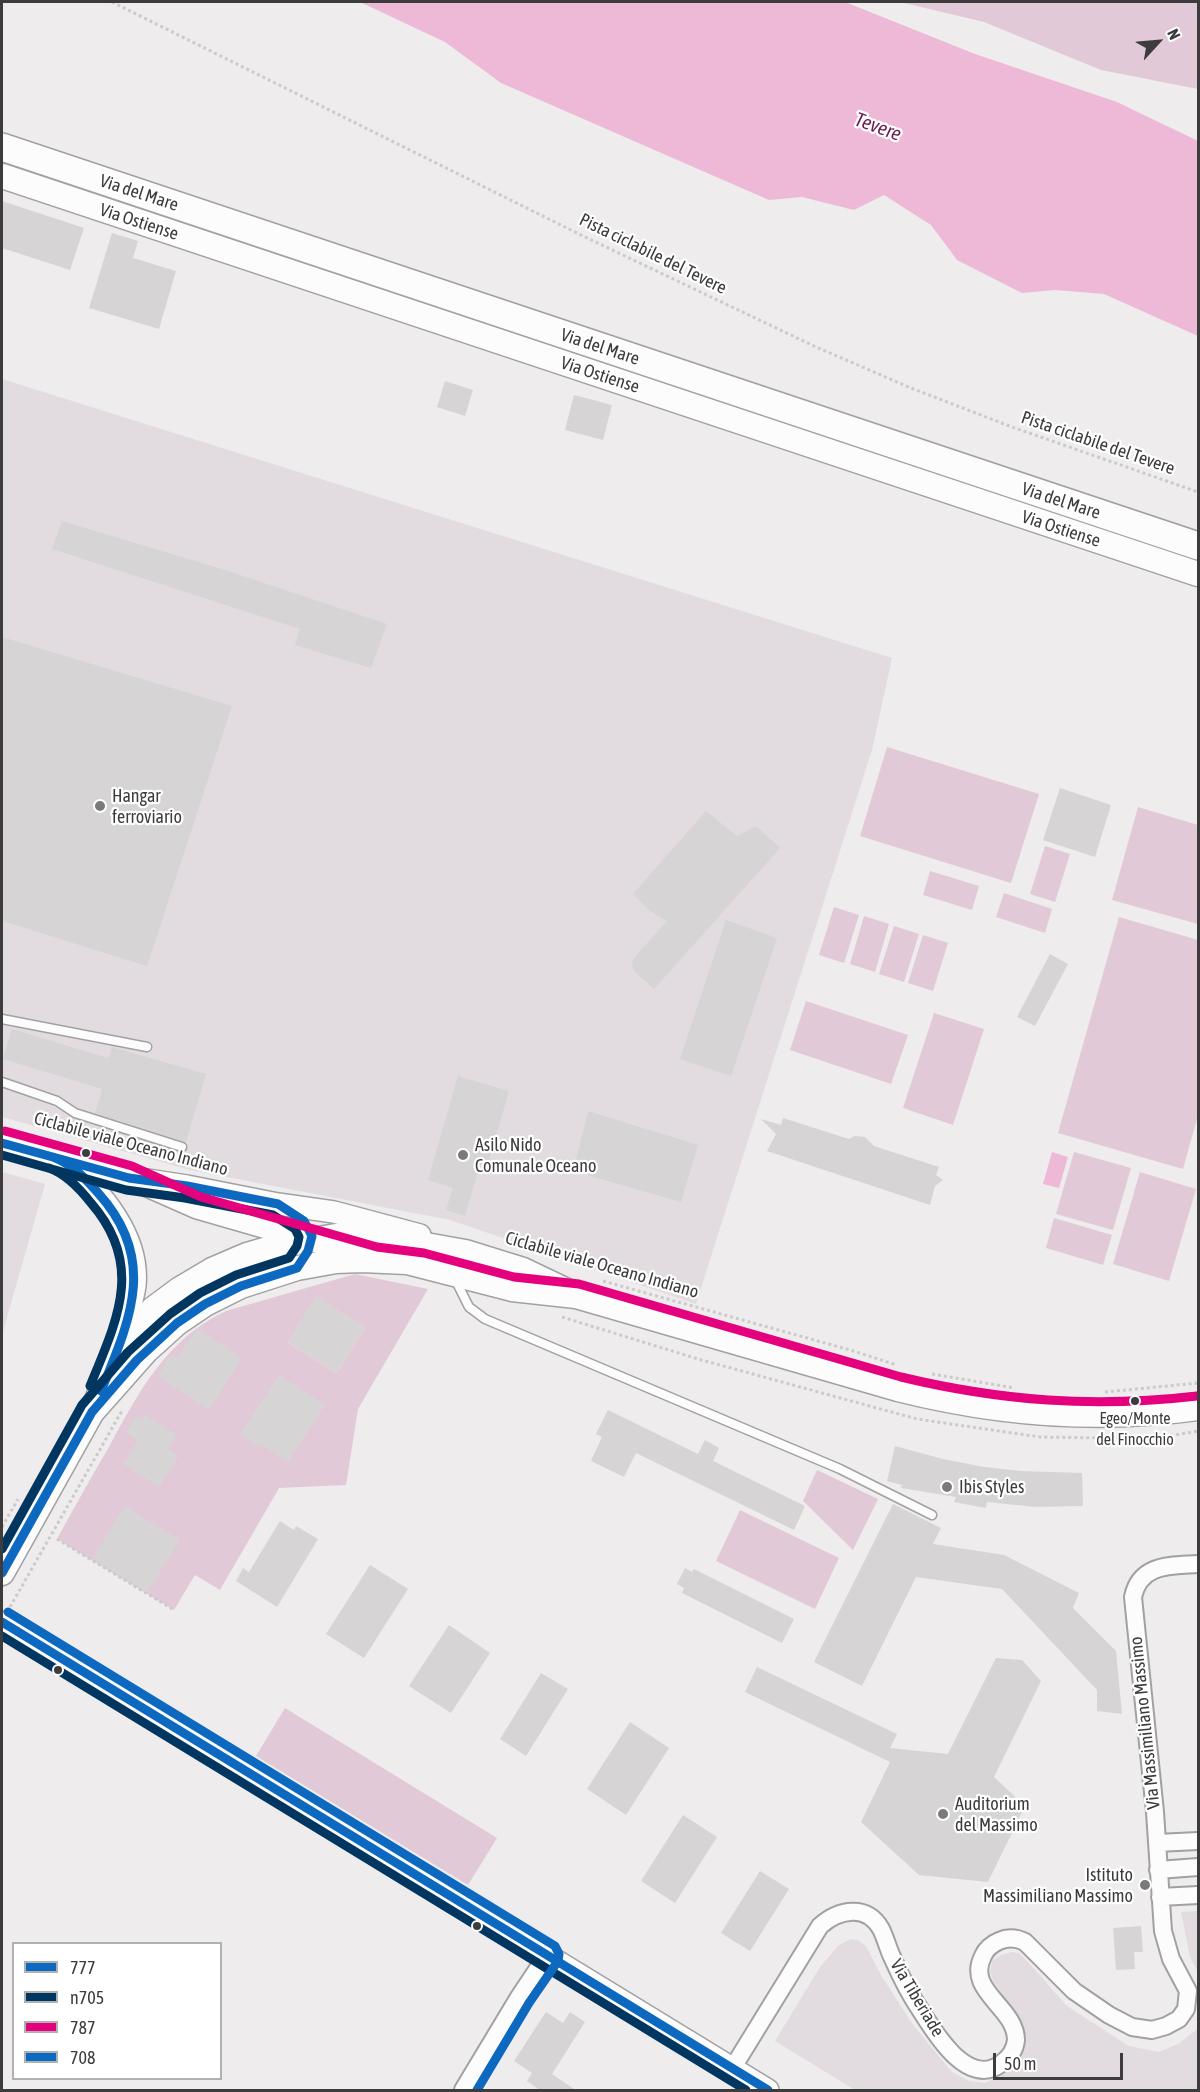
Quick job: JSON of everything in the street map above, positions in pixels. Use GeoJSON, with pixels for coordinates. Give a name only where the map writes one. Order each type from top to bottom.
{"type":"FeatureCollection","features":[{"type":"Feature","properties":{"kind":"main road","name":"Via del Mare"},"geometry":{"type":"LineString","coordinates":[[2,147],[1198,546]]}},
{"type":"Feature","properties":{"kind":"main road","name":"Via Ostiense"},"geometry":{"type":"LineString","coordinates":[[2,176],[1198,574]]}},
{"type":"Feature","properties":{"kind":"main road"},"geometry":{"type":"LineString","coordinates":[[2,1573],[93,1412],[119,1346],[153,1309],[203,1274],[247,1255],[311,1240],[345,1235],[370,1235],[452,1249],[534,1274],[576,1296]]}},
{"type":"Feature","properties":{"kind":"main road"},"geometry":{"type":"LineString","coordinates":[[93,1412],[137,1360],[187,1316],[227,1291],[297,1268],[336,1261],[375,1259],[407,1262],[512,1289],[576,1296],[948,1402],[1027,1412],[1068,1414],[1117,1415],[1198,1408]]}},
{"type":"Feature","properties":{"kind":"street"},"geometry":{"type":"LineString","coordinates":[[2,1143],[129,1178],[179,1184],[278,1204],[334,1212],[428,1237],[452,1249]]}},
{"type":"Feature","properties":{"kind":"street"},"geometry":{"type":"LineString","coordinates":[[59,1159],[80,1174],[108,1203],[122,1229],[130,1251],[135,1286],[119,1346]]}},
{"type":"Feature","properties":{"kind":"street"},"geometry":{"type":"LineString","coordinates":[[129,1178],[197,1208],[375,1259]]}},
{"type":"Feature","properties":{"kind":"street"},"geometry":{"type":"LineString","coordinates":[[278,1204],[304,1221],[309,1228],[311,1240],[308,1251],[297,1268]]}},
{"type":"Feature","properties":{"kind":"street","name":"Via Massimiliano Massimo"},"geometry":{"type":"LineString","coordinates":[[1158,1870],[1134,1614],[1135,1589],[1141,1577],[1146,1573],[1159,1568],[1198,1564]]}},
{"type":"Feature","properties":{"kind":"street"},"geometry":{"type":"LineString","coordinates":[[2,1622],[768,2091]]}},
{"type":"Feature","properties":{"kind":"street"},"geometry":{"type":"LineString","coordinates":[[1157,1843],[1198,1840]]}},
{"type":"Feature","properties":{"kind":"street"},"geometry":{"type":"LineString","coordinates":[[1158,1870],[1198,1867]]}},
{"type":"Feature","properties":{"kind":"street","name":"Via Tiberiade"},"geometry":{"type":"LineString","coordinates":[[732,2069],[820,1926],[833,1917],[851,1911],[867,1914],[876,1922],[885,1937],[904,1982],[924,2016],[955,2055],[964,2064],[973,2068],[984,2070],[998,2066],[1011,2054],[1015,2044],[1011,2022],[984,1988],[980,1978],[980,1963],[984,1953],[992,1944],[1001,1940],[1020,1939],[1031,1946],[1074,1991],[1132,2027],[1145,2030],[1166,2026],[1179,2019],[1185,2012],[1189,1995],[1168,1951],[1163,1931],[1158,1870]]}},
{"type":"Feature","properties":{"kind":"street"},"geometry":{"type":"LineString","coordinates":[[1160,1898],[1198,1895]]}},
{"type":"Feature","properties":{"kind":"street"},"geometry":{"type":"LineString","coordinates":[[463,2091],[508,2014],[547,1955]]}},
{"type":"Feature","properties":{"kind":"lane"},"geometry":{"type":"LineString","coordinates":[[2,1020],[147,1047]]}},
{"type":"Feature","properties":{"kind":"lane"},"geometry":{"type":"LineString","coordinates":[[2,1082],[57,1101],[75,1113],[182,1147]]}},
{"type":"Feature","properties":{"kind":"lane"},"geometry":{"type":"LineString","coordinates":[[453,1273],[469,1307],[485,1319],[840,1469],[932,1515]]}},
{"type":"Feature","properties":{"kind":"path","name":"Pista ciclabile del Tevere"},"geometry":{"type":"LineString","coordinates":[[112,2],[584,236],[816,347],[911,388],[1012,427],[1198,492]]}},
{"type":"Feature","properties":{"kind":"path","name":"Ciclabile viale Oceano Indiano"},"geometry":{"type":"LineString","coordinates":[[597,1279],[850,1350],[902,1367]]}},
{"type":"Feature","properties":{"kind":"path"},"geometry":{"type":"LineString","coordinates":[[558,1316],[698,1359],[926,1420],[1040,1437],[1107,1438],[1175,1435],[1198,1431]]}},
{"type":"Feature","properties":{"kind":"path"},"geometry":{"type":"LineString","coordinates":[[927,1373],[1016,1388]]}},
{"type":"Feature","properties":{"kind":"path"},"geometry":{"type":"LineString","coordinates":[[1099,1393],[1198,1383]]}},
{"type":"Feature","properties":{"kind":"path"},"geometry":{"type":"LineString","coordinates":[[21,1588],[123,1409]]}},
{"type":"Feature","properties":{"kind":"path"},"geometry":{"type":"LineString","coordinates":[[2,1527],[20,1496]]}},
{"type":"Feature","properties":{"kind":"path"},"geometry":{"type":"LineString","coordinates":[[57,1539],[174,1610]]}},
{"type":"Feature","properties":{"kind":"shaded area"},"geometry":{"type":"Polygon","coordinates":[[[900,2],[1198,2],[1198,89],[1101,70],[984,22],[900,2]]]}},
{"type":"Feature","properties":{"kind":"shaded area"},"geometry":{"type":"Polygon","coordinates":[[[2,379],[892,658],[872,750],[696,1304],[450,1220],[190,1170],[2,1117],[2,379]]]}},
{"type":"Feature","properties":{"kind":"shaded area"},"geometry":{"type":"Polygon","coordinates":[[[887,747],[1039,794],[1011,883],[860,836],[887,747]]]}},
{"type":"Feature","properties":{"kind":"shaded area"},"geometry":{"type":"Polygon","coordinates":[[[1138,807],[1198,825],[1198,924],[1112,900],[1138,807]]]}},
{"type":"Feature","properties":{"kind":"shaded area"},"geometry":{"type":"Polygon","coordinates":[[[1045,846],[1070,854],[1055,902],[1030,894],[1045,846]]]}},
{"type":"Feature","properties":{"kind":"shaded area"},"geometry":{"type":"Polygon","coordinates":[[[930,871],[979,886],[972,910],[923,895],[930,871]]]}},
{"type":"Feature","properties":{"kind":"shaded area"},"geometry":{"type":"Polygon","coordinates":[[[1004,893],[1052,909],[1045,933],[996,917],[1004,893]]]}},
{"type":"Feature","properties":{"kind":"shaded area"},"geometry":{"type":"Polygon","coordinates":[[[834,907],[859,915],[844,963],[819,955],[834,907]]]}},
{"type":"Feature","properties":{"kind":"shaded area"},"geometry":{"type":"Polygon","coordinates":[[[864,916],[889,924],[875,972],[850,964],[864,916]]]}},
{"type":"Feature","properties":{"kind":"shaded area"},"geometry":{"type":"Polygon","coordinates":[[[1119,917],[1198,940],[1198,1115],[1183,1169],[1058,1133],[1119,917]]]}},
{"type":"Feature","properties":{"kind":"shaded area"},"geometry":{"type":"Polygon","coordinates":[[[894,926],[919,934],[904,982],[879,974],[894,926]]]}},
{"type":"Feature","properties":{"kind":"shaded area"},"geometry":{"type":"Polygon","coordinates":[[[923,935],[948,943],[933,991],[908,983],[923,935]]]}},
{"type":"Feature","properties":{"kind":"shaded area"},"geometry":{"type":"Polygon","coordinates":[[[806,1001],[908,1035],[891,1084],[790,1050],[806,1001]]]}},
{"type":"Feature","properties":{"kind":"shaded area"},"geometry":{"type":"Polygon","coordinates":[[[934,1013],[984,1029],[953,1125],[903,1108],[934,1013]]]}},
{"type":"Feature","properties":{"kind":"shaded area"},"geometry":{"type":"Polygon","coordinates":[[[1074,1152],[1131,1168],[1113,1230],[1056,1214],[1074,1152]]]}},
{"type":"Feature","properties":{"kind":"shaded area"},"geometry":{"type":"Polygon","coordinates":[[[2,1172],[45,1184],[2,1335],[2,1172]]]}},
{"type":"Feature","properties":{"kind":"shaded area"},"geometry":{"type":"Polygon","coordinates":[[[1140,1172],[1196,1189],[1169,1281],[1113,1264],[1140,1172]]]}},
{"type":"Feature","properties":{"kind":"shaded area"},"geometry":{"type":"Polygon","coordinates":[[[1054,1218],[1112,1235],[1103,1265],[1046,1248],[1054,1218]]]}},
{"type":"Feature","properties":{"kind":"shaded area"},"geometry":{"type":"Polygon","coordinates":[[[355,1274],[428,1289],[358,1409],[346,1485],[279,1488],[220,1590],[195,1575],[174,1610],[57,1539],[131,1407],[156,1369],[187,1336],[205,1322],[226,1311],[355,1274]],[[316,1297],[288,1343],[337,1373],[365,1327],[316,1297]]]}},
{"type":"Feature","properties":{"kind":"shaded area"},"geometry":{"type":"Polygon","coordinates":[[[817,1470],[878,1499],[853,1550],[803,1501],[817,1470]]]}},
{"type":"Feature","properties":{"kind":"shaded area"},"geometry":{"type":"Polygon","coordinates":[[[740,1510],[839,1558],[815,1609],[716,1561],[740,1510]]]}},
{"type":"Feature","properties":{"kind":"shaded area"},"geometry":{"type":"Polygon","coordinates":[[[285,1708],[497,1838],[468,1885],[256,1756],[285,1708]]]}},
{"type":"Feature","properties":{"kind":"shaded area"},"geometry":{"type":"Polygon","coordinates":[[[1198,1911],[1198,1972],[1190,1957],[1181,1912],[1198,1911]]]}},
{"type":"Feature","properties":{"kind":"shaded area"},"geometry":{"type":"Polygon","coordinates":[[[851,1939],[858,1940],[866,1946],[881,1975],[913,2025],[952,2072],[969,2081],[985,2083],[1003,2075],[1015,2066],[1023,2050],[1024,2030],[1017,2014],[994,1983],[990,1972],[992,1961],[1012,1952],[1019,1953],[1067,2006],[1129,2046],[1159,2052],[1180,2043],[1198,2028],[1198,2090],[855,2090],[775,2041],[820,1967],[839,1945],[851,1939]]]}},
{"type":"Feature","properties":{"kind":"water","name":"Tevere"},"geometry":{"type":"Polygon","coordinates":[[[360,2],[845,2],[975,54],[1117,102],[1198,141],[1198,336],[1104,294],[1055,290],[1022,293],[957,260],[931,225],[884,195],[854,210],[802,197],[769,200],[501,83],[445,42],[360,2]]]}},
{"type":"Feature","properties":{"kind":"water"},"geometry":{"type":"Polygon","coordinates":[[[1052,1152],[1068,1157],[1059,1188],[1043,1184],[1052,1152]]]}},
{"type":"Feature","properties":{"kind":"building"},"geometry":{"type":"Polygon","coordinates":[[[2,201],[84,228],[70,270],[2,248],[2,201]]]}},
{"type":"Feature","properties":{"kind":"building"},"geometry":{"type":"Polygon","coordinates":[[[112,233],[138,241],[133,258],[176,271],[159,329],[89,308],[112,233]]]}},
{"type":"Feature","properties":{"kind":"building"},"geometry":{"type":"Polygon","coordinates":[[[445,381],[473,390],[465,416],[437,407],[445,381]]]}},
{"type":"Feature","properties":{"kind":"building"},"geometry":{"type":"Polygon","coordinates":[[[574,395],[612,405],[603,440],[565,430],[574,395]]]}},
{"type":"Feature","properties":{"kind":"building"},"geometry":{"type":"Polygon","coordinates":[[[62,521],[225,570],[387,624],[371,668],[295,645],[300,629],[52,549],[62,521]]]}},
{"type":"Feature","properties":{"kind":"building","name":"Hangar ferroviario"},"geometry":{"type":"Polygon","coordinates":[[[2,637],[232,706],[147,966],[2,921],[2,637]]]}},
{"type":"Feature","properties":{"kind":"building"},"geometry":{"type":"Polygon","coordinates":[[[1060,788],[1111,805],[1095,857],[1043,840],[1060,788]]]}},
{"type":"Feature","properties":{"kind":"building"},"geometry":{"type":"Polygon","coordinates":[[[706,811],[737,836],[756,826],[780,848],[654,989],[635,972],[632,967],[633,959],[667,921],[650,911],[633,894],[706,811]]]}},
{"type":"Feature","properties":{"kind":"building"},"geometry":{"type":"Polygon","coordinates":[[[726,920],[777,938],[731,1076],[680,1059],[726,920]]]}},
{"type":"Feature","properties":{"kind":"building"},"geometry":{"type":"Polygon","coordinates":[[[1050,954],[1068,964],[1035,1026],[1017,1017],[1050,954]]]}},
{"type":"Feature","properties":{"kind":"building"},"geometry":{"type":"Polygon","coordinates":[[[12,1029],[108,1058],[112,1047],[206,1074],[186,1142],[95,1113],[102,1089],[3,1059],[12,1029]]]}},
{"type":"Feature","properties":{"kind":"building","name":"Asilo Nido Comunale Oceano"},"geometry":{"type":"Polygon","coordinates":[[[458,1076],[509,1091],[487,1167],[480,1165],[465,1216],[446,1210],[453,1188],[428,1180],[458,1076]]]}},
{"type":"Feature","properties":{"kind":"building"},"geometry":{"type":"Polygon","coordinates":[[[588,1111],[698,1145],[681,1202],[573,1171],[588,1111]]]}},
{"type":"Feature","properties":{"kind":"building"},"geometry":{"type":"Polygon","coordinates":[[[783,1118],[849,1139],[855,1136],[865,1137],[874,1146],[939,1167],[936,1175],[943,1180],[935,1186],[930,1205],[767,1151],[776,1134],[761,1119],[781,1125],[783,1118]]]}},
{"type":"Feature","properties":{"kind":"building"},"geometry":{"type":"Polygon","coordinates":[[[316,1296],[365,1327],[337,1373],[288,1343],[316,1296]]]}},
{"type":"Feature","properties":{"kind":"building"},"geometry":{"type":"Polygon","coordinates":[[[197,1328],[242,1358],[209,1410],[158,1376],[171,1354],[177,1358],[197,1328]]]}},
{"type":"Feature","properties":{"kind":"building"},"geometry":{"type":"Polygon","coordinates":[[[279,1375],[325,1405],[288,1462],[240,1434],[279,1375]]]}},
{"type":"Feature","properties":{"kind":"building"},"geometry":{"type":"Polygon","coordinates":[[[608,1410],[698,1454],[705,1440],[719,1448],[713,1461],[805,1506],[794,1530],[636,1453],[624,1477],[591,1461],[602,1437],[596,1434],[608,1410]]]}},
{"type":"Feature","properties":{"kind":"building"},"geometry":{"type":"Polygon","coordinates":[[[145,1415],[177,1435],[168,1449],[179,1456],[159,1487],[123,1464],[138,1440],[126,1433],[136,1416],[142,1420],[145,1415]]]}},
{"type":"Feature","properties":{"kind":"building"},"geometry":{"type":"Polygon","coordinates":[[[895,1446],[984,1467],[1082,1473],[1083,1506],[1036,1507],[987,1502],[986,1508],[954,1502],[956,1497],[901,1488],[902,1485],[887,1481],[895,1446]]]}},
{"type":"Feature","properties":{"kind":"building"},"geometry":{"type":"Polygon","coordinates":[[[893,1504],[941,1528],[933,1544],[1004,1555],[1079,1593],[1073,1608],[1116,1651],[1122,1714],[1097,1711],[1097,1690],[1002,1589],[916,1577],[862,1686],[814,1662],[893,1504]]]}},
{"type":"Feature","properties":{"kind":"building"},"geometry":{"type":"Polygon","coordinates":[[[125,1506],[180,1540],[147,1593],[92,1559],[125,1506]]]}},
{"type":"Feature","properties":{"kind":"building"},"geometry":{"type":"Polygon","coordinates":[[[280,1521],[294,1530],[296,1526],[318,1539],[277,1607],[236,1581],[243,1568],[249,1572],[280,1521]]]}},
{"type":"Feature","properties":{"kind":"building"},"geometry":{"type":"Polygon","coordinates":[[[370,1565],[408,1589],[364,1658],[326,1634],[370,1565]]]}},
{"type":"Feature","properties":{"kind":"building"},"geometry":{"type":"Polygon","coordinates":[[[685,1568],[692,1572],[694,1569],[794,1619],[782,1643],[682,1593],[684,1588],[677,1584],[685,1568]]]}},
{"type":"Feature","properties":{"kind":"building"},"geometry":{"type":"Polygon","coordinates":[[[449,1625],[490,1653],[451,1713],[409,1686],[449,1625]]]}},
{"type":"Feature","properties":{"kind":"building"},"geometry":{"type":"Polygon","coordinates":[[[996,1658],[1022,1660],[1041,1681],[994,1777],[1025,1806],[988,1882],[919,1875],[861,1822],[890,1762],[745,1692],[757,1667],[897,1734],[890,1748],[948,1754],[996,1658]]]}},
{"type":"Feature","properties":{"kind":"building"},"geometry":{"type":"Polygon","coordinates":[[[541,1673],[568,1689],[526,1756],[500,1739],[541,1673]]]}},
{"type":"Feature","properties":{"kind":"building"},"geometry":{"type":"Polygon","coordinates":[[[630,1722],[669,1748],[626,1815],[587,1789],[630,1722]]]}},
{"type":"Feature","properties":{"kind":"building"},"geometry":{"type":"Polygon","coordinates":[[[683,1815],[717,1837],[675,1903],[641,1881],[683,1815]]]}},
{"type":"Feature","properties":{"kind":"building"},"geometry":{"type":"Polygon","coordinates":[[[760,1871],[789,1889],[750,1951],[721,1933],[760,1871]]]}},
{"type":"Feature","properties":{"kind":"building"},"geometry":{"type":"Polygon","coordinates":[[[1141,1926],[1143,1952],[1134,1952],[1135,1969],[1116,1970],[1113,1928],[1141,1926]]]}},
{"type":"Feature","properties":{"kind":"building"},"geometry":{"type":"Polygon","coordinates":[[[546,2012],[563,2023],[570,2012],[585,2022],[552,2074],[577,2091],[541,2091],[527,2081],[532,2073],[514,2061],[546,2012]]]}},
{"type":"Feature","properties":{"kind":"transit line","name":"787"},"geometry":{"type":"LineString","coordinates":[[5,1131],[132,1166],[201,1197],[377,1247],[424,1253],[514,1277],[579,1284],[901,1377],[975,1392],[1048,1400],[1084,1402],[1159,1400],[1197,1396]]}},
{"type":"Feature","properties":{"kind":"transit line","name":"777"},"geometry":{"type":"LineString","coordinates":[[2,1143],[129,1178],[187,1186],[278,1204],[304,1221],[312,1236],[308,1251],[297,1268],[241,1286],[205,1304],[177,1323],[137,1360],[92,1412],[2,1573]]}},
{"type":"Feature","properties":{"kind":"transit line","name":"n705"},"geometry":{"type":"LineString","coordinates":[[2,1155],[126,1190],[185,1198],[273,1215],[295,1229],[299,1237],[297,1246],[289,1258],[236,1275],[200,1293],[170,1314],[128,1352],[82,1405],[2,1549]]}},
{"type":"Feature","properties":{"kind":"transit line","name":"777"},"geometry":{"type":"LineString","coordinates":[[53,1157],[72,1168],[99,1194],[117,1219],[128,1243],[133,1267],[133,1291],[129,1315],[101,1391]]}},
{"type":"Feature","properties":{"kind":"transit line","name":"n705"},"geometry":{"type":"LineString","coordinates":[[49,1168],[67,1178],[77,1187],[108,1226],[117,1248],[122,1271],[121,1293],[116,1315],[90,1386]]}},
{"type":"Feature","properties":{"kind":"transit line","name":"708"},"geometry":{"type":"LineString","coordinates":[[8,1612],[555,1946],[559,1954],[558,1961],[529,2003],[477,2090]]}},
{"type":"Feature","properties":{"kind":"transit line","name":"777"},"geometry":{"type":"LineString","coordinates":[[2,1622],[768,2090]]}},
{"type":"Feature","properties":{"kind":"transit line","name":"n705"},"geometry":{"type":"LineString","coordinates":[[2,1636],[746,2090]]}},
{"type":"Feature","properties":{"kind":"place","name":"Hangar ferroviario"},"geometry":{"type":"Point","coordinates":[100,806]}},
{"type":"Feature","properties":{"kind":"place","name":"Asilo Nido Comunale Oceano"},"geometry":{"type":"Point","coordinates":[463,1155]}},
{"type":"Feature","properties":{"kind":"place","name":"Egeo/Monte del Finocchio"},"geometry":{"type":"Point","coordinates":[1135,1401]}},
{"type":"Feature","properties":{"kind":"place","name":"Ibis Styles"},"geometry":{"type":"Point","coordinates":[947,1487]}},
{"type":"Feature","properties":{"kind":"place","name":"Auditorium del Massimo"},"geometry":{"type":"Point","coordinates":[943,1814]}},
{"type":"Feature","properties":{"kind":"place","name":"Istituto Massimiliano Massimo"},"geometry":{"type":"Point","coordinates":[1145,1885]}}]}
